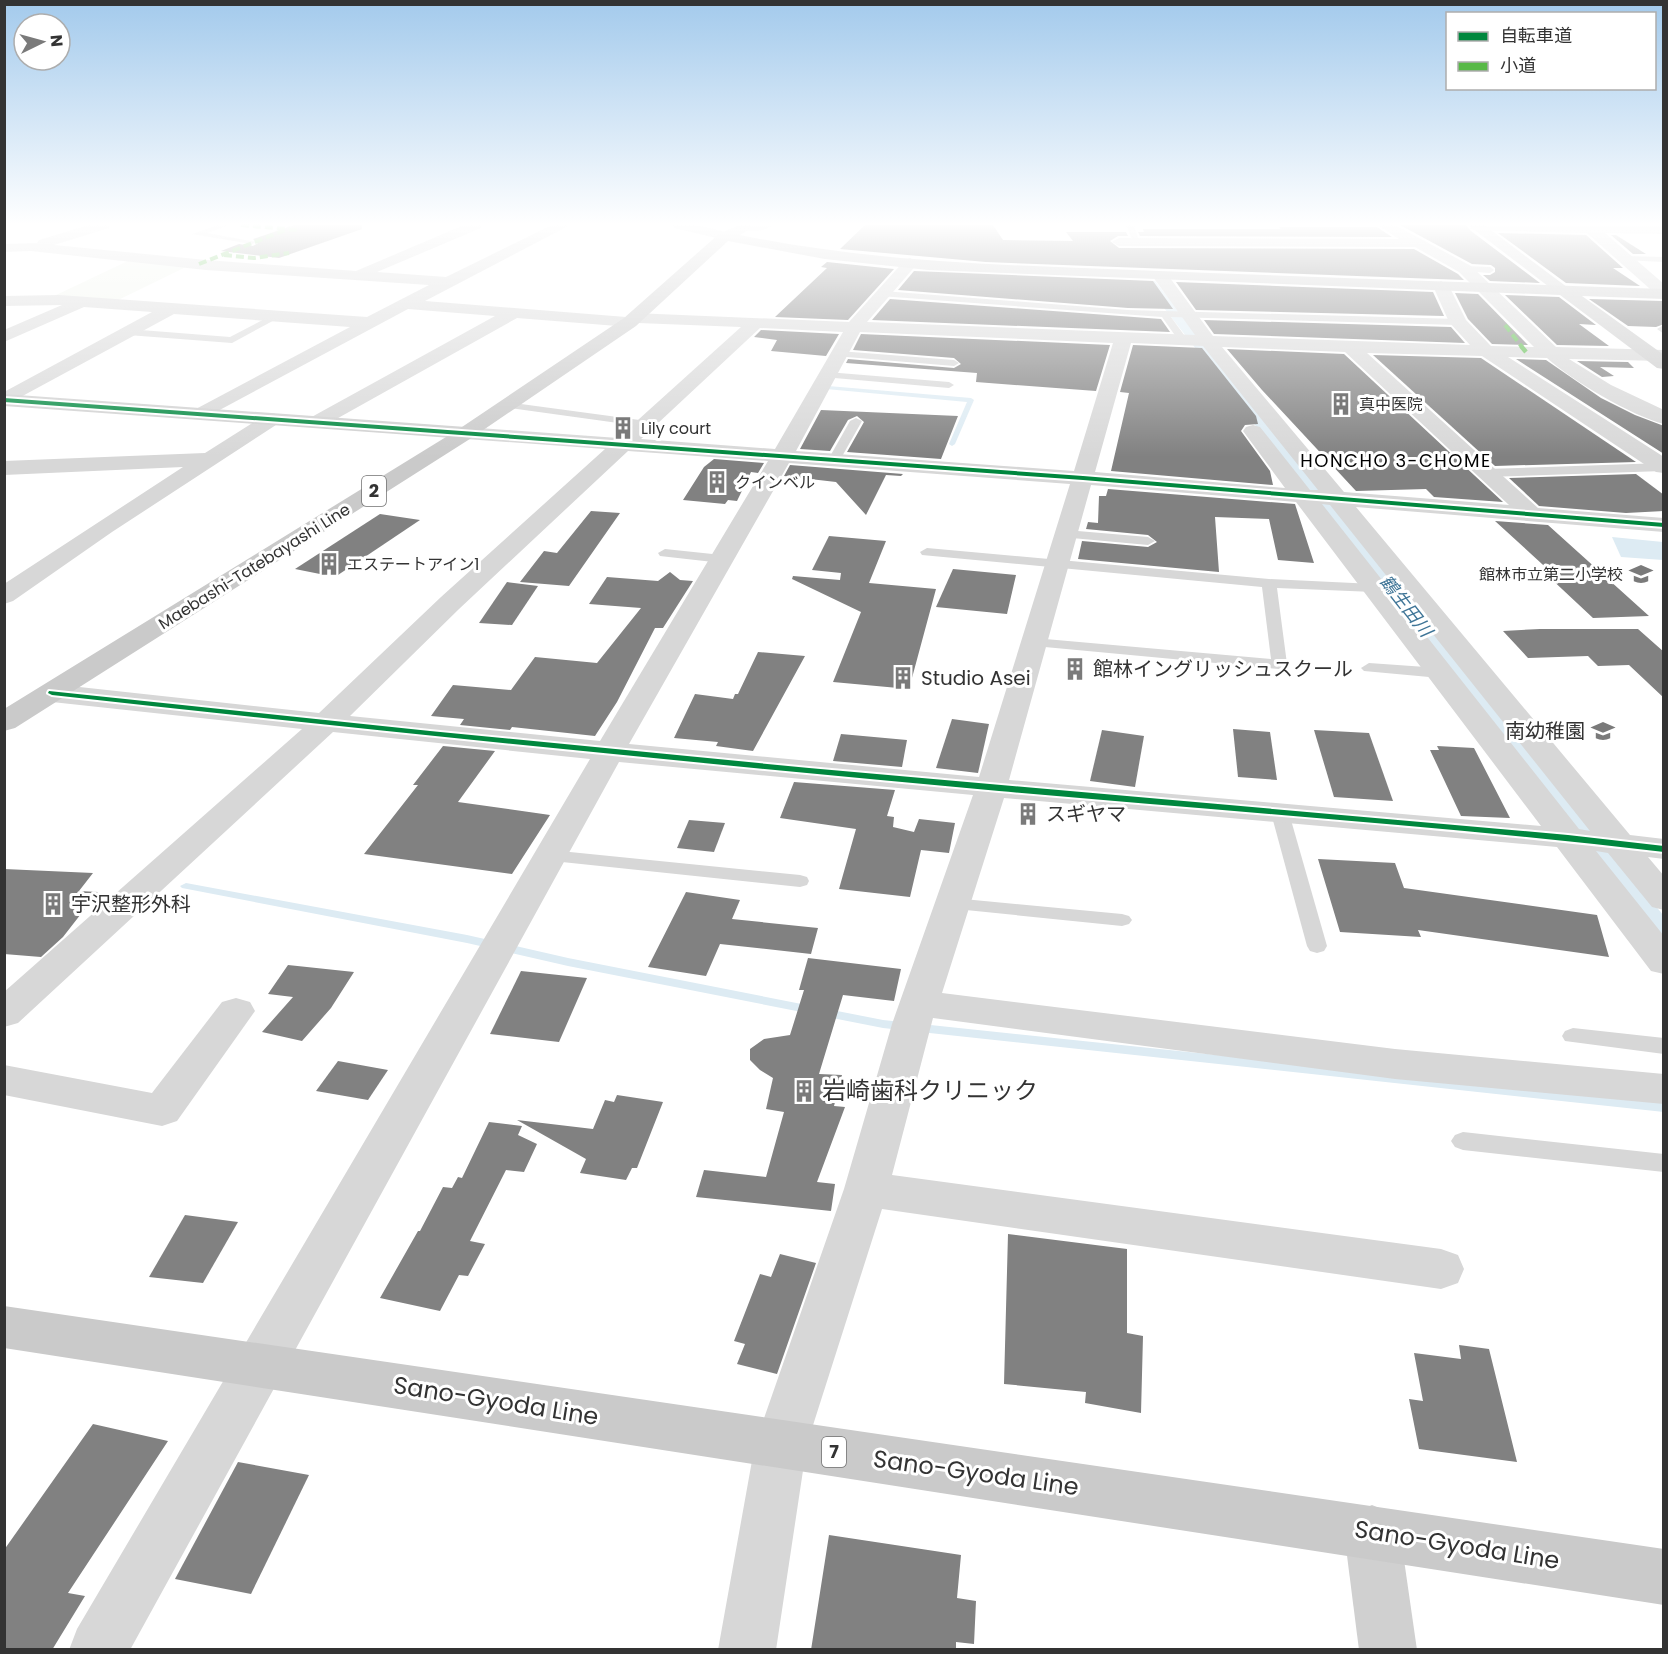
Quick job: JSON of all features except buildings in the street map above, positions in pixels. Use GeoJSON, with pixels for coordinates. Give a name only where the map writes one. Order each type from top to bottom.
{"type":"FeatureCollection","features":[{"type":"Feature","properties":{"kind":"main road","name":"Maebashi-Tatebayashi Line"},"geometry":{"type":"LineString","coordinates":[[4,722],[466,433],[632,320],[652,302]]}},
{"type":"Feature","properties":{"kind":"main road"},"geometry":{"type":"LineString","coordinates":[[1579,302],[1659,358]]}},
{"type":"Feature","properties":{"kind":"main road","name":"Sano-Gyoda Line"},"geometry":{"type":"LineString","coordinates":[[4,1327],[1664,1577]]}},
{"type":"Feature","properties":{"kind":"street"},"geometry":{"type":"LineString","coordinates":[[4,337],[84,302]]}},
{"type":"Feature","properties":{"kind":"street"},"geometry":{"type":"LineString","coordinates":[[87,302],[372,323]]}},
{"type":"Feature","properties":{"kind":"street"},"geometry":{"type":"LineString","coordinates":[[201,414],[409,302]]}},
{"type":"Feature","properties":{"kind":"street"},"geometry":{"type":"LineString","coordinates":[[98,1650],[840,352],[877,302]]}},
{"type":"Feature","properties":{"kind":"street"},"geometry":{"type":"LineString","coordinates":[[1173,302],[1185,327],[1304,496],[1440,673],[1572,839],[1664,962]]}},
{"type":"Feature","properties":{"kind":"street"},"geometry":{"type":"LineString","coordinates":[[1449,302],[1458,322],[1486,351],[1663,467]]}},
{"type":"Feature","properties":{"kind":"street"},"geometry":{"type":"LineString","coordinates":[[1499,302],[1551,353],[1604,389],[1664,418]]}},
{"type":"Feature","properties":{"kind":"street"},"geometry":{"type":"LineString","coordinates":[[405,304],[512,314],[756,323],[840,352],[1124,337],[1185,327],[1350,347],[1659,358]]}},
{"type":"Feature","properties":{"kind":"street"},"geometry":{"type":"LineString","coordinates":[[4,400],[172,308]]}},
{"type":"Feature","properties":{"kind":"street"},"geometry":{"type":"LineString","coordinates":[[315,423],[512,314]]}},
{"type":"Feature","properties":{"kind":"street"},"geometry":{"type":"LineString","coordinates":[[4,1014],[326,723],[450,603],[626,445],[691,380],[756,323]]}},
{"type":"Feature","properties":{"kind":"street"},"geometry":{"type":"LineString","coordinates":[[1185,327],[1333,499],[1615,844],[1664,899]]}},
{"type":"Feature","properties":{"kind":"street"},"geometry":{"type":"LineString","coordinates":[[747,1650],[781,1444],[866,1189],[919,1003],[991,788],[1124,337]]}},
{"type":"Feature","properties":{"kind":"street"},"geometry":{"type":"LineString","coordinates":[[1350,347],[1530,513]]}},
{"type":"Feature","properties":{"kind":"street"},"geometry":{"type":"LineString","coordinates":[[4,400],[1083,478],[1664,525]]}},
{"type":"Feature","properties":{"kind":"street"},"geometry":{"type":"LineString","coordinates":[[4,596],[104,527],[272,419]]}},
{"type":"Feature","properties":{"kind":"street"},"geometry":{"type":"LineString","coordinates":[[4,468],[210,459]]}},
{"type":"Feature","properties":{"kind":"street"},"geometry":{"type":"LineString","coordinates":[[52,693],[326,723],[991,788],[1664,849]]}},
{"type":"Feature","properties":{"kind":"street"},"geometry":{"type":"LineString","coordinates":[[919,1003],[1395,1064],[1664,1089]]}},
{"type":"Feature","properties":{"kind":"street"},"geometry":{"type":"LineString","coordinates":[[4,1080],[162,1110],[236,1011]]}},
{"type":"Feature","properties":{"kind":"street"},"geometry":{"type":"LineString","coordinates":[[866,1189],[1441,1269]]}},
{"type":"Feature","properties":{"kind":"street"},"geometry":{"type":"LineString","coordinates":[[1372,1532],[1388,1650]]}},
{"type":"Feature","properties":{"kind":"lane"},"geometry":{"type":"LineString","coordinates":[[977,302],[1185,327],[1458,322]]}},
{"type":"Feature","properties":{"kind":"lane"},"geometry":{"type":"LineString","coordinates":[[128,332],[232,340],[277,316]]}},
{"type":"Feature","properties":{"kind":"lane"},"geometry":{"type":"LineString","coordinates":[[840,352],[954,363]]}},
{"type":"Feature","properties":{"kind":"lane"},"geometry":{"type":"LineString","coordinates":[[840,352],[920,383],[949,385]]}},
{"type":"Feature","properties":{"kind":"lane"},"geometry":{"type":"LineString","coordinates":[[914,394],[920,383]]}},
{"type":"Feature","properties":{"kind":"lane"},"geometry":{"type":"LineString","coordinates":[[507,405],[647,424]]}},
{"type":"Feature","properties":{"kind":"lane"},"geometry":{"type":"LineString","coordinates":[[834,460],[856,421]]}},
{"type":"Feature","properties":{"kind":"lane"},"geometry":{"type":"LineString","coordinates":[[1486,473],[1663,467]]}},
{"type":"Feature","properties":{"kind":"lane"},"geometry":{"type":"LineString","coordinates":[[927,552],[1062,550],[1148,541]]}},
{"type":"Feature","properties":{"kind":"lane"},"geometry":{"type":"LineString","coordinates":[[1062,550],[1269,583],[1374,588]]}},
{"type":"Feature","properties":{"kind":"lane"},"geometry":{"type":"LineString","coordinates":[[665,553],[722,559]]}},
{"type":"Feature","properties":{"kind":"lane"},"geometry":{"type":"LineString","coordinates":[[1034,642],[1279,664],[1269,583]]}},
{"type":"Feature","properties":{"kind":"lane"},"geometry":{"type":"LineString","coordinates":[[1369,668],[1440,673]]}},
{"type":"Feature","properties":{"kind":"lane"},"geometry":{"type":"LineString","coordinates":[[1280,813],[1317,946]]}},
{"type":"Feature","properties":{"kind":"lane"},"geometry":{"type":"LineString","coordinates":[[550,856],[800,881]]}},
{"type":"Feature","properties":{"kind":"lane"},"geometry":{"type":"LineString","coordinates":[[953,904],[1122,920]]}},
{"type":"Feature","properties":{"kind":"lane"},"geometry":{"type":"LineString","coordinates":[[1573,1036],[1664,1046]]}},
{"type":"Feature","properties":{"kind":"lane"},"geometry":{"type":"LineString","coordinates":[[1463,1142],[1664,1163]]}},
{"type":"Feature","properties":{"kind":"water","name":"鶴生田川"},"geometry":{"type":"Polygon","coordinates":[[[1160,302],[1172,302],[1663,915],[1663,948],[1160,302]]]}},
{"type":"Feature","properties":{"kind":"water"},"geometry":{"type":"Polygon","coordinates":[[[1612,537],[1663,542],[1663,560],[1621,557],[1612,537]]]}},
{"type":"Feature","properties":{"kind":"waterway"},"geometry":{"type":"LineString","coordinates":[[828,388],[971,400],[952,444]]}},
{"type":"Feature","properties":{"kind":"waterway"},"geometry":{"type":"LineString","coordinates":[[186,886],[467,939],[568,962],[883,1024],[1664,1107]]}},
{"type":"Feature","properties":{"kind":"marked path"},"geometry":{"type":"LineString","coordinates":[[1505,325],[1526,352]]}},
{"type":"Feature","properties":{"kind":"cycle path"},"geometry":{"type":"LineString","coordinates":[[4,400],[1083,478],[1664,525]]}},
{"type":"Feature","properties":{"kind":"cycle path"},"geometry":{"type":"LineString","coordinates":[[52,693],[620,753],[1568,838],[1664,849]]}},
{"type":"Feature","properties":{"kind":"place","name":"真中医院"},"geometry":{"type":"Point","coordinates":[1341,404]}},
{"type":"Feature","properties":{"kind":"place","name":"Lily court"},"geometry":{"type":"Point","coordinates":[623,428]}},
{"type":"Feature","properties":{"kind":"place","name":"クインベル"},"geometry":{"type":"Point","coordinates":[717,482]}},
{"type":"Feature","properties":{"kind":"place","name":"エステートアイン1"},"geometry":{"type":"Point","coordinates":[329,564]}},
{"type":"Feature","properties":{"kind":"place","name":"館林市立第二小学校"},"geometry":{"type":"Point","coordinates":[1641,574]}},
{"type":"Feature","properties":{"kind":"place","name":"館林イングリッシュスクール"},"geometry":{"type":"Point","coordinates":[1075,669]}},
{"type":"Feature","properties":{"kind":"place","name":"Studio Asei"},"geometry":{"type":"Point","coordinates":[903,678]}},
{"type":"Feature","properties":{"kind":"place","name":"南幼稚園"},"geometry":{"type":"Point","coordinates":[1603,731]}},
{"type":"Feature","properties":{"kind":"place","name":"スギヤマ"},"geometry":{"type":"Point","coordinates":[1028,814]}},
{"type":"Feature","properties":{"kind":"place","name":"宇沢整形外科"},"geometry":{"type":"Point","coordinates":[53,904]}},
{"type":"Feature","properties":{"kind":"place","name":"岩崎歯科クリニック"},"geometry":{"type":"Point","coordinates":[804,1091]}},
{"type":"Feature","properties":{"kind":"district","name":"HONCHO 3-CHOME"},"geometry":{"type":"Point","coordinates":[1396,461]}}]}
